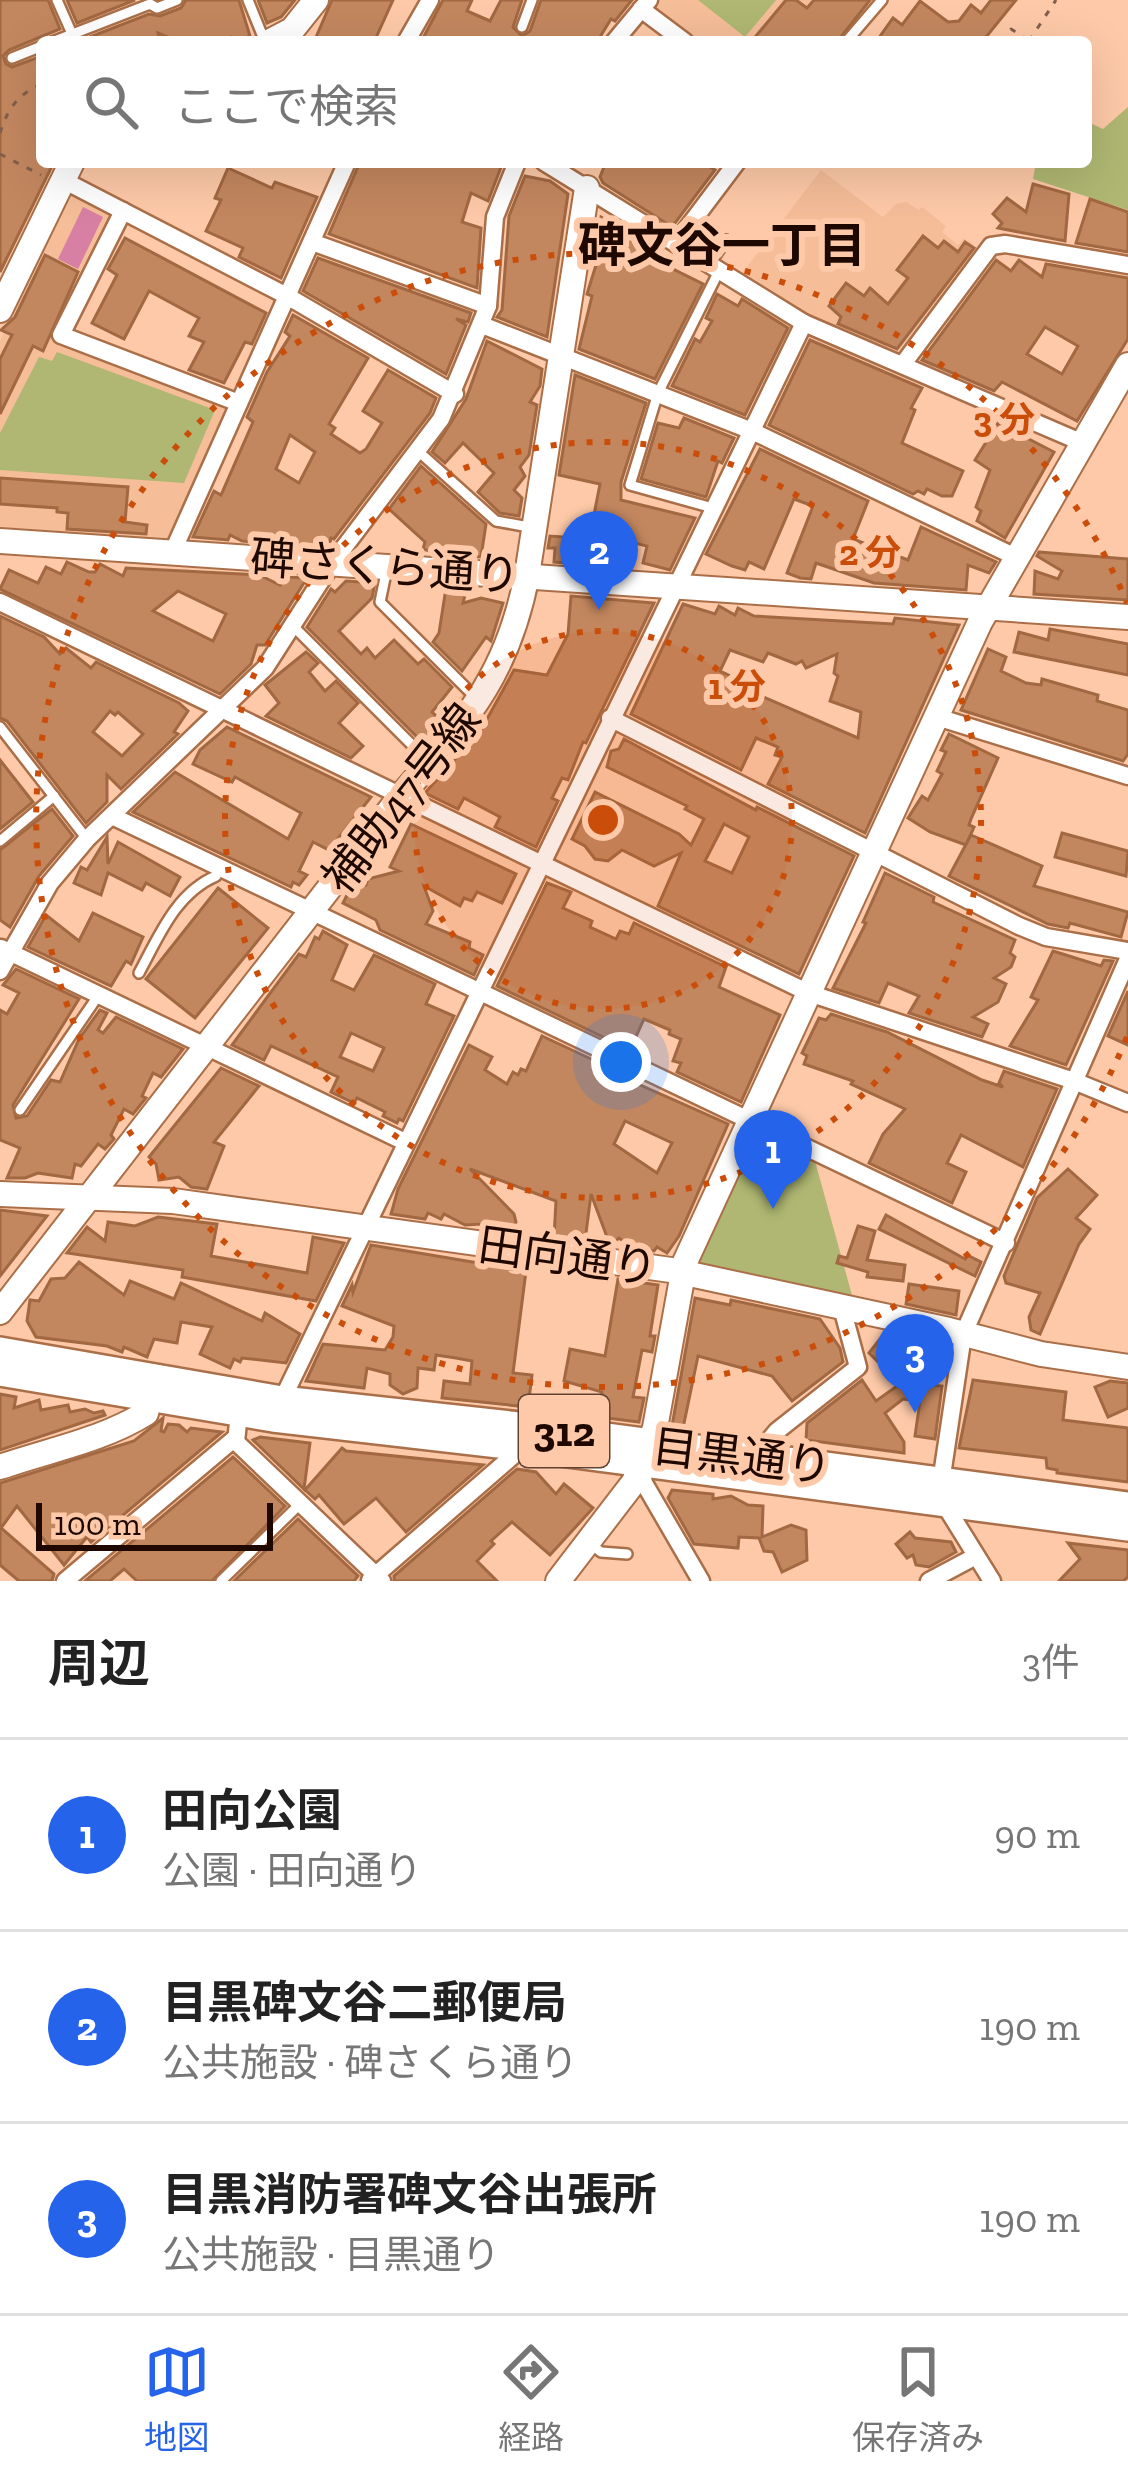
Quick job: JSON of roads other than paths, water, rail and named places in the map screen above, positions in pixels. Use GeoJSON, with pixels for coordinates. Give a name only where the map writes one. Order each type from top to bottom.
{"type":"FeatureCollection","features":[{"type":"Feature","properties":{"kind":"main road","name":"目黒通り"},"geometry":{"type":"LineString","coordinates":[[0,1352],[282,1400],[645,1453],[942,1492],[1128,1506]]}},
{"type":"Feature","properties":{"kind":"main road","name":"目黒通り"},"geometry":{"type":"LineString","coordinates":[[0,1372],[150,1397],[237,1426],[523,1447],[765,1458],[1128,1527]]}},
{"type":"Feature","properties":{"kind":"street"},"geometry":{"type":"LineString","coordinates":[[279,36],[292,29],[316,0]]}},
{"type":"Feature","properties":{"kind":"street"},"geometry":{"type":"LineString","coordinates":[[409,36],[430,0]]}},
{"type":"Feature","properties":{"kind":"street"},"geometry":{"type":"LineString","coordinates":[[619,36],[645,5],[679,36]]}},
{"type":"Feature","properties":{"kind":"street"},"geometry":{"type":"LineString","coordinates":[[173,551],[344,168]]}},
{"type":"Feature","properties":{"kind":"street"},"geometry":{"type":"LineString","coordinates":[[0,971],[5,950],[50,883],[87,839],[265,668],[333,562],[455,394],[488,306],[495,217],[515,168]]}},
{"type":"Feature","properties":{"kind":"street"},"geometry":{"type":"LineString","coordinates":[[554,168],[804,323],[1083,442]]}},
{"type":"Feature","properties":{"kind":"street"},"geometry":{"type":"LineString","coordinates":[[676,243],[726,168]]}},
{"type":"Feature","properties":{"kind":"street"},"geometry":{"type":"LineString","coordinates":[[0,310],[66,175],[122,211],[287,296],[455,394]]}},
{"type":"Feature","properties":{"kind":"street","name":"補助47号線"},"geometry":{"type":"LineString","coordinates":[[0,1312],[497,672],[527,575],[587,188]]}},
{"type":"Feature","properties":{"kind":"street"},"geometry":{"type":"LineString","coordinates":[[122,211],[61,335],[239,403]]}},
{"type":"Feature","properties":{"kind":"street"},"geometry":{"type":"LineString","coordinates":[[312,242],[488,306]]}},
{"type":"Feature","properties":{"kind":"street"},"geometry":{"type":"LineString","coordinates":[[903,364],[991,246],[1005,244],[1128,265]]}},
{"type":"Feature","properties":{"kind":"street"},"geometry":{"type":"LineString","coordinates":[[282,1400],[804,323]]}},
{"type":"Feature","properties":{"kind":"street"},"geometry":{"type":"LineString","coordinates":[[482,325],[752,431],[1018,558]]}},
{"type":"Feature","properties":{"kind":"street"},"geometry":{"type":"LineString","coordinates":[[558,1581],[634,1482],[645,1453],[685,1262],[980,622],[1128,365]]}},
{"type":"Feature","properties":{"kind":"street","name":"碑さくら通り"},"geometry":{"type":"LineString","coordinates":[[0,541],[1128,617]]}},
{"type":"Feature","properties":{"kind":"street"},"geometry":{"type":"LineString","coordinates":[[0,602],[809,993],[1128,1103]]}},
{"type":"Feature","properties":{"kind":"street"},"geometry":{"type":"LineString","coordinates":[[937,717],[1128,776]]}},
{"type":"Feature","properties":{"kind":"street"},"geometry":{"type":"LineString","coordinates":[[610,718],[1018,926],[1128,955],[963,1335],[942,1492],[992,1581]]}},
{"type":"Feature","properties":{"kind":"street"},"geometry":{"type":"LineString","coordinates":[[112,816],[1006,1243]]}},
{"type":"Feature","properties":{"kind":"street"},"geometry":{"type":"LineString","coordinates":[[5,950],[405,1142]]}},
{"type":"Feature","properties":{"kind":"street","name":"田向通り"},"geometry":{"type":"LineString","coordinates":[[0,1194],[173,1201],[683,1273],[1041,1354],[1128,1367]]}},
{"type":"Feature","properties":{"kind":"street"},"geometry":{"type":"LineString","coordinates":[[765,1458],[766,1444],[777,1431],[858,1367],[842,1308]]}},
{"type":"Feature","properties":{"kind":"street"},"geometry":{"type":"LineString","coordinates":[[0,1468],[118,1431],[146,1413],[150,1397]]}},
{"type":"Feature","properties":{"kind":"street"},"geometry":{"type":"LineString","coordinates":[[64,1581],[237,1426],[301,1503],[375,1579],[523,1447]]}},
{"type":"Feature","properties":{"kind":"street"},"geometry":{"type":"LineString","coordinates":[[645,1453],[644,1483],[701,1581]]}},
{"type":"Feature","properties":{"kind":"street"},"geometry":{"type":"LineString","coordinates":[[929,1581],[976,1556]]}},
{"type":"Feature","properties":{"kind":"lane"},"geometry":{"type":"LineString","coordinates":[[57,0],[72,34]]}},
{"type":"Feature","properties":{"kind":"lane"},"geometry":{"type":"LineString","coordinates":[[67,36],[149,2],[157,8],[177,0]]}},
{"type":"Feature","properties":{"kind":"lane"},"geometry":{"type":"LineString","coordinates":[[248,0],[264,36]]}},
{"type":"Feature","properties":{"kind":"lane"},"geometry":{"type":"LineString","coordinates":[[522,27],[532,0]]}},
{"type":"Feature","properties":{"kind":"lane"},"geometry":{"type":"LineString","coordinates":[[851,36],[882,0]]}},
{"type":"Feature","properties":{"kind":"lane"},"geometry":{"type":"LineString","coordinates":[[12,58],[36,48]]}},
{"type":"Feature","properties":{"kind":"lane"},"geometry":{"type":"LineString","coordinates":[[713,508],[630,485],[658,393],[725,240]]}},
{"type":"Feature","properties":{"kind":"lane"},"geometry":{"type":"LineString","coordinates":[[418,451],[496,520],[534,528]]}},
{"type":"Feature","properties":{"kind":"lane"},"geometry":{"type":"LineString","coordinates":[[388,566],[380,602],[479,700]]}},
{"type":"Feature","properties":{"kind":"lane"},"geometry":{"type":"LineString","coordinates":[[292,626],[429,762]]}},
{"type":"Feature","properties":{"kind":"lane"},"geometry":{"type":"LineString","coordinates":[[0,727],[87,839]]}},
{"type":"Feature","properties":{"kind":"lane"},"geometry":{"type":"LineString","coordinates":[[0,841],[54,796]]}},
{"type":"Feature","properties":{"kind":"lane"},"geometry":{"type":"LineString","coordinates":[[140,973],[177,908],[197,884],[216,876],[220,866]]}},
{"type":"Feature","properties":{"kind":"lane"},"geometry":{"type":"LineString","coordinates":[[20,1110],[98,996]]}},
{"type":"Feature","properties":{"kind":"lane"},"geometry":{"type":"LineString","coordinates":[[221,1581],[301,1503]]}},
{"type":"Feature","properties":{"kind":"lane"},"geometry":{"type":"LineString","coordinates":[[588,1542],[601,1552],[628,1554]]}},
{"type":"Feature","properties":{"kind":"place","name":"目黒碑文谷二郵便局"},"geometry":{"type":"Point","coordinates":[599,610]}},
{"type":"Feature","properties":{"kind":"place","name":"田向公園"},"geometry":{"type":"Point","coordinates":[773,1209]}},
{"type":"Feature","properties":{"kind":"place","name":"目黒消防署碑文谷出張所"},"geometry":{"type":"Point","coordinates":[915,1413]}},
{"type":"Feature","properties":{"kind":"district","name":"碑文谷一丁目"},"geometry":{"type":"Point","coordinates":[722,245]}}]}
